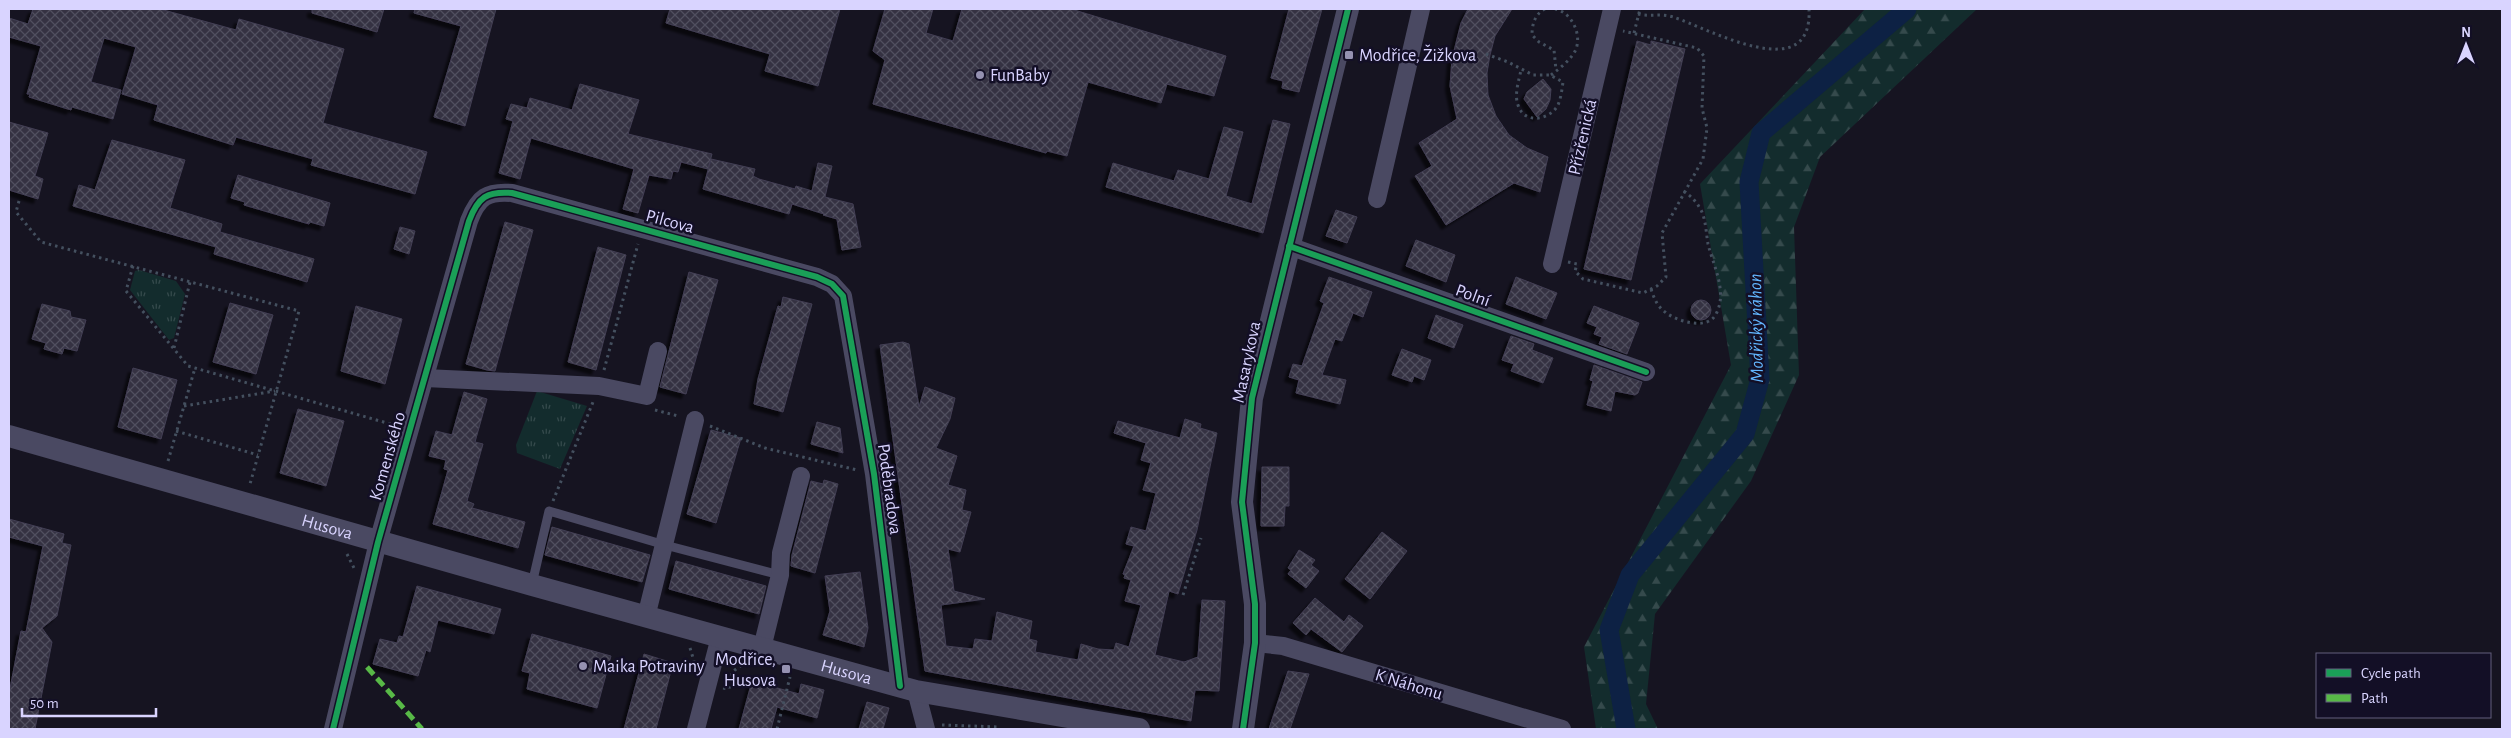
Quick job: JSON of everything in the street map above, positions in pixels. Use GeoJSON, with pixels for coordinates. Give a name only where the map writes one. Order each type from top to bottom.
{"type":"FeatureCollection","features":[{"type":"Feature","properties":{"kind":"street","name":"Masarykova"},"geometry":{"type":"LineString","coordinates":[[1243,729],[1255,643],[1256,604],[1242,502],[1252,398],[1348,9]]}},
{"type":"Feature","properties":{"kind":"street"},"geometry":{"type":"LineString","coordinates":[[1377,199],[1420,9]]}},
{"type":"Feature","properties":{"kind":"street","name":"Přízřenická"},"geometry":{"type":"LineString","coordinates":[[1553,262],[1612,9]]}},
{"type":"Feature","properties":{"kind":"street","name":"Pilcova"},"geometry":{"type":"LineString","coordinates":[[484,197],[497,192],[512,193],[808,274],[832,284],[843,296]]}},
{"type":"Feature","properties":{"kind":"street","name":"Komenského"},"geometry":{"type":"LineString","coordinates":[[333,729],[378,542],[474,206],[484,197]]}},
{"type":"Feature","properties":{"kind":"street","name":"Polní"},"geometry":{"type":"LineString","coordinates":[[1289,246],[1646,372]]}},
{"type":"Feature","properties":{"kind":"street","name":"Poděbradova"},"geometry":{"type":"LineString","coordinates":[[843,296],[874,474],[908,689],[926,727]]}},
{"type":"Feature","properties":{"kind":"street"},"geometry":{"type":"LineString","coordinates":[[425,378],[599,386],[647,396],[658,351]]}},
{"type":"Feature","properties":{"kind":"street"},"geometry":{"type":"LineString","coordinates":[[646,617],[695,420]]}},
{"type":"Feature","properties":{"kind":"street","name":"Husova"},"geometry":{"type":"LineString","coordinates":[[9,436],[378,542],[720,637],[756,656],[908,689],[1139,729]]}},
{"type":"Feature","properties":{"kind":"street"},"geometry":{"type":"LineString","coordinates":[[756,656],[780,575],[781,553],[801,476]]}},
{"type":"Feature","properties":{"kind":"street"},"geometry":{"type":"LineString","coordinates":[[696,729],[720,637]]}},
{"type":"Feature","properties":{"kind":"street","name":"K Náhonu"},"geometry":{"type":"LineString","coordinates":[[1255,643],[1283,646],[1562,729]]}},
{"type":"Feature","properties":{"kind":"lane"},"geometry":{"type":"LineString","coordinates":[[532,585],[549,511],[664,545],[780,575]]}},
{"type":"Feature","properties":{"kind":"path"},"geometry":{"type":"LineString","coordinates":[[1545,9],[1539,12],[1534,21],[1532,35],[1539,42],[1554,50],[1556,71]]}},
{"type":"Feature","properties":{"kind":"path"},"geometry":{"type":"LineString","coordinates":[[1550,75],[1574,52],[1577,40],[1576,31],[1570,18],[1561,10],[1555,9]]}},
{"type":"Feature","properties":{"kind":"path"},"geometry":{"type":"LineString","coordinates":[[1634,33],[1640,9]]}},
{"type":"Feature","properties":{"kind":"path"},"geometry":{"type":"LineString","coordinates":[[1638,14],[1650,17],[1670,16],[1721,36],[1770,49],[1784,50],[1798,42],[1807,30],[1808,9]]}},
{"type":"Feature","properties":{"kind":"path"},"geometry":{"type":"LineString","coordinates":[[1553,262],[1577,264],[1575,271],[1582,279],[1643,294],[1651,289],[1666,276],[1662,233],[1702,159],[1707,128],[1702,108],[1704,56],[1698,48],[1608,27]]}},
{"type":"Feature","properties":{"kind":"path"},"geometry":{"type":"LineString","coordinates":[[1486,54],[1508,62],[1533,75],[1550,75],[1563,82],[1558,104],[1542,118],[1536,119],[1524,114],[1518,105],[1521,70]]}},
{"type":"Feature","properties":{"kind":"path"},"geometry":{"type":"LineString","coordinates":[[1651,289],[1656,302],[1665,312],[1679,319],[1695,323],[1709,322],[1716,315],[1720,289],[1702,212],[1693,198],[1683,191]]}},
{"type":"Feature","properties":{"kind":"path"},"geometry":{"type":"LineString","coordinates":[[20,201],[16,212],[41,242],[298,311],[249,486]]}},
{"type":"Feature","properties":{"kind":"path"},"geometry":{"type":"LineString","coordinates":[[132,266],[126,291],[188,366],[410,430]]}},
{"type":"Feature","properties":{"kind":"path"},"geometry":{"type":"LineString","coordinates":[[174,348],[190,282]]}},
{"type":"Feature","properties":{"kind":"path"},"geometry":{"type":"LineString","coordinates":[[167,464],[196,368]]}},
{"type":"Feature","properties":{"kind":"path"},"geometry":{"type":"LineString","coordinates":[[184,406],[276,391]]}},
{"type":"Feature","properties":{"kind":"path"},"geometry":{"type":"LineString","coordinates":[[647,396],[644,407],[695,420],[765,448],[874,474]]}},
{"type":"Feature","properties":{"kind":"path"},"geometry":{"type":"LineString","coordinates":[[176,431],[258,455]]}},
{"type":"Feature","properties":{"kind":"path"},"geometry":{"type":"LineString","coordinates":[[1183,595],[1201,538]]}},
{"type":"Feature","properties":{"kind":"path"},"geometry":{"type":"LineString","coordinates":[[686,646],[690,648],[695,659],[692,668]]}},
{"type":"Feature","properties":{"kind":"path"},"geometry":{"type":"LineString","coordinates":[[708,684],[729,689],[732,672],[756,656]]}},
{"type":"Feature","properties":{"kind":"path"},"geometry":{"type":"LineString","coordinates":[[777,729],[790,674],[800,676]]}},
{"type":"Feature","properties":{"kind":"path"},"geometry":{"type":"LineString","coordinates":[[926,727],[1008,728]]}},
{"type":"Feature","properties":{"kind":"green space"},"geometry":{"type":"Polygon","coordinates":[[[1865,9],[1977,9],[1820,157],[1794,227],[1799,375],[1751,481],[1655,614],[1646,704],[1658,729],[1596,729],[1584,647],[1731,365],[1700,184],[1865,9]]]}},
{"type":"Feature","properties":{"kind":"green space"},"geometry":{"type":"Polygon","coordinates":[[[139,270],[176,281],[185,294],[174,338],[169,340],[130,290],[135,271],[139,270]]]}},
{"type":"Feature","properties":{"kind":"green space"},"geometry":{"type":"Polygon","coordinates":[[[537,391],[587,406],[560,469],[517,453],[516,445],[537,391]]]}},
{"type":"Feature","properties":{"kind":"building"},"geometry":{"type":"Polygon","coordinates":[[[33,9],[160,9],[236,30],[239,19],[344,49],[323,123],[427,152],[415,194],[311,165],[313,159],[236,137],[233,145],[154,120],[158,105],[122,94],[136,47],[104,38],[91,82],[121,90],[113,119],[72,107],[71,110],[29,97],[30,94],[27,94],[41,46],[9,37],[9,18],[28,24],[33,9]]]}},
{"type":"Feature","properties":{"kind":"building"},"geometry":{"type":"Polygon","coordinates":[[[312,9],[384,9],[377,32],[312,13],[312,9]]]}},
{"type":"Feature","properties":{"kind":"building"},"geometry":{"type":"Polygon","coordinates":[[[415,9],[496,9],[465,126],[434,117],[461,26],[414,13],[415,9]]]}},
{"type":"Feature","properties":{"kind":"building"},"geometry":{"type":"Polygon","coordinates":[[[670,9],[840,9],[818,86],[765,71],[770,54],[666,23],[670,9]]]}},
{"type":"Feature","properties":{"kind":"building"},"geometry":{"type":"Polygon","coordinates":[[[885,9],[933,9],[926,33],[953,41],[962,9],[1071,9],[1226,56],[1214,96],[1167,84],[1161,103],[1088,82],[1067,156],[1047,151],[1046,153],[873,104],[885,60],[873,51],[885,9]]]}},
{"type":"Feature","properties":{"kind":"building"},"geometry":{"type":"Polygon","coordinates":[[[1289,9],[1322,9],[1299,92],[1282,88],[1283,81],[1271,78],[1289,9]]]}},
{"type":"Feature","properties":{"kind":"building"},"geometry":{"type":"Polygon","coordinates":[[[1468,9],[1512,9],[1495,36],[1487,73],[1488,95],[1496,116],[1509,135],[1527,148],[1548,157],[1540,192],[1514,183],[1446,225],[1415,176],[1432,166],[1419,143],[1457,119],[1450,86],[1452,59],[1461,23],[1468,9]]]}},
{"type":"Feature","properties":{"kind":"building"},"geometry":{"type":"Polygon","coordinates":[[[1637,41],[1651,45],[1651,41],[1685,49],[1631,280],[1584,269],[1637,41]]]}},
{"type":"Feature","properties":{"kind":"building"},"geometry":{"type":"Polygon","coordinates":[[[1543,79],[1551,89],[1550,100],[1546,109],[1537,117],[1524,99],[1527,92],[1543,79]]]}},
{"type":"Feature","properties":{"kind":"building"},"geometry":{"type":"Polygon","coordinates":[[[580,84],[639,100],[628,134],[712,154],[708,169],[681,162],[678,172],[673,171],[671,179],[649,175],[638,213],[623,209],[634,169],[531,138],[520,179],[499,173],[513,121],[506,119],[511,104],[527,108],[530,98],[572,110],[580,84]]]}},
{"type":"Feature","properties":{"kind":"building"},"geometry":{"type":"Polygon","coordinates":[[[1273,120],[1290,124],[1263,233],[1106,187],[1113,163],[1174,181],[1178,170],[1209,179],[1224,127],[1243,132],[1226,196],[1252,204],[1273,120]]]}},
{"type":"Feature","properties":{"kind":"building"},"geometry":{"type":"Polygon","coordinates":[[[9,122],[48,133],[35,176],[43,179],[38,199],[9,190],[9,122]]]}},
{"type":"Feature","properties":{"kind":"building"},"geometry":{"type":"Polygon","coordinates":[[[112,140],[185,160],[170,208],[222,224],[220,232],[314,259],[307,282],[214,254],[216,247],[73,206],[79,185],[95,190],[112,140]]]}},
{"type":"Feature","properties":{"kind":"building"},"geometry":{"type":"Polygon","coordinates":[[[711,159],[755,169],[753,176],[759,179],[795,189],[796,186],[812,191],[818,163],[832,166],[825,197],[853,204],[861,247],[842,250],[837,219],[824,214],[792,204],[789,214],[703,189],[711,159]]]}},
{"type":"Feature","properties":{"kind":"building"},"geometry":{"type":"Polygon","coordinates":[[[238,175],[330,203],[324,226],[310,222],[309,224],[244,205],[245,202],[231,198],[238,175]]]}},
{"type":"Feature","properties":{"kind":"building"},"geometry":{"type":"Polygon","coordinates":[[[1336,210],[1357,217],[1347,243],[1326,236],[1336,210]]]}},
{"type":"Feature","properties":{"kind":"building"},"geometry":{"type":"Polygon","coordinates":[[[505,222],[533,230],[495,371],[466,364],[505,222]]]}},
{"type":"Feature","properties":{"kind":"building"},"geometry":{"type":"Polygon","coordinates":[[[400,227],[415,231],[409,254],[394,249],[400,227]]]}},
{"type":"Feature","properties":{"kind":"building"},"geometry":{"type":"Polygon","coordinates":[[[1416,240],[1455,255],[1446,282],[1406,266],[1416,240]]]}},
{"type":"Feature","properties":{"kind":"building"},"geometry":{"type":"Polygon","coordinates":[[[598,247],[626,255],[596,370],[568,362],[598,247]]]}},
{"type":"Feature","properties":{"kind":"building"},"geometry":{"type":"Polygon","coordinates":[[[689,272],[718,280],[686,394],[660,387],[689,272]]]}},
{"type":"Feature","properties":{"kind":"building"},"geometry":{"type":"Polygon","coordinates":[[[1329,277],[1372,292],[1363,317],[1353,313],[1342,341],[1335,339],[1322,375],[1346,380],[1340,404],[1296,393],[1299,380],[1289,377],[1293,364],[1302,366],[1324,303],[1320,301],[1329,277]]]}},
{"type":"Feature","properties":{"kind":"building"},"geometry":{"type":"Polygon","coordinates":[[[1516,277],[1557,293],[1546,319],[1506,304],[1516,277]]]}},
{"type":"Feature","properties":{"kind":"building"},"geometry":{"type":"Polygon","coordinates":[[[783,297],[812,304],[783,412],[754,404],[758,379],[778,306],[781,307],[783,297]]]}},
{"type":"Feature","properties":{"kind":"building"},"geometry":{"type":"Polygon","coordinates":[[[1701,300],[1708,303],[1711,310],[1708,317],[1701,320],[1694,317],[1691,310],[1694,303],[1701,300]]]}},
{"type":"Feature","properties":{"kind":"building"},"geometry":{"type":"Polygon","coordinates":[[[230,303],[273,315],[256,374],[213,362],[230,303]]]}},
{"type":"Feature","properties":{"kind":"building"},"geometry":{"type":"Polygon","coordinates":[[[42,304],[70,311],[71,317],[86,320],[77,351],[64,348],[62,354],[44,349],[46,343],[32,339],[42,304]]]}},
{"type":"Feature","properties":{"kind":"building"},"geometry":{"type":"Polygon","coordinates":[[[356,306],[402,319],[385,384],[341,371],[356,306]]]}},
{"type":"Feature","properties":{"kind":"building"},"geometry":{"type":"Polygon","coordinates":[[[1594,306],[1639,323],[1627,354],[1599,344],[1602,337],[1594,334],[1597,327],[1587,323],[1594,306]]]}},
{"type":"Feature","properties":{"kind":"building"},"geometry":{"type":"Polygon","coordinates":[[[1436,315],[1463,325],[1454,348],[1428,338],[1436,315]]]}},
{"type":"Feature","properties":{"kind":"building"},"geometry":{"type":"Polygon","coordinates":[[[1511,336],[1534,344],[1532,350],[1553,358],[1543,383],[1511,371],[1514,364],[1502,360],[1511,336]]]}},
{"type":"Feature","properties":{"kind":"building"},"geometry":{"type":"Polygon","coordinates":[[[903,342],[909,344],[919,407],[925,387],[955,398],[950,419],[936,448],[957,456],[948,485],[966,490],[962,510],[971,512],[960,552],[948,549],[954,591],[985,599],[941,605],[946,646],[973,649],[975,639],[992,641],[997,612],[1032,621],[1029,639],[1037,641],[1035,652],[1078,660],[1081,644],[1098,649],[1114,650],[1116,643],[1129,647],[1141,605],[1125,601],[1131,580],[1124,578],[1125,575],[1123,574],[1134,546],[1126,544],[1131,527],[1146,531],[1156,493],[1143,490],[1151,463],[1141,460],[1146,443],[1114,433],[1118,421],[1180,438],[1185,419],[1201,424],[1200,428],[1217,433],[1197,530],[1178,594],[1169,591],[1155,655],[1184,662],[1198,657],[1202,600],[1225,601],[1219,691],[1195,690],[1191,721],[925,671],[880,345],[903,342]]]}},
{"type":"Feature","properties":{"kind":"building"},"geometry":{"type":"Polygon","coordinates":[[[1402,349],[1431,360],[1424,380],[1414,376],[1412,382],[1392,375],[1402,349]]]}},
{"type":"Feature","properties":{"kind":"building"},"geometry":{"type":"Polygon","coordinates":[[[1594,365],[1642,382],[1638,393],[1635,395],[1615,391],[1611,411],[1587,405],[1593,381],[1590,380],[1594,365]]]}},
{"type":"Feature","properties":{"kind":"building"},"geometry":{"type":"Polygon","coordinates":[[[133,368],[177,380],[161,439],[118,427],[133,368]]]}},
{"type":"Feature","properties":{"kind":"building"},"geometry":{"type":"Polygon","coordinates":[[[464,392],[487,399],[475,442],[483,444],[467,501],[474,504],[472,508],[525,522],[518,548],[433,524],[448,470],[444,469],[446,460],[429,456],[436,431],[452,435],[464,392]]]}},
{"type":"Feature","properties":{"kind":"building"},"geometry":{"type":"Polygon","coordinates":[[[298,409],[344,421],[326,486],[280,473],[298,409]]]}},
{"type":"Feature","properties":{"kind":"building"},"geometry":{"type":"Polygon","coordinates":[[[817,422],[840,428],[843,453],[811,444],[817,422]]]}},
{"type":"Feature","properties":{"kind":"building"},"geometry":{"type":"Polygon","coordinates":[[[711,430],[741,438],[716,523],[687,514],[711,430]]]}},
{"type":"Feature","properties":{"kind":"building"},"geometry":{"type":"Polygon","coordinates":[[[1262,467],[1289,467],[1289,506],[1285,506],[1284,526],[1261,526],[1262,467]]]}},
{"type":"Feature","properties":{"kind":"building"},"geometry":{"type":"Polygon","coordinates":[[[824,480],[838,484],[815,573],[791,566],[792,555],[811,481],[823,484],[824,480]]]}},
{"type":"Feature","properties":{"kind":"building"},"geometry":{"type":"Polygon","coordinates":[[[9,519],[64,534],[62,543],[71,545],[57,616],[42,628],[52,642],[35,729],[9,729],[9,694],[21,631],[26,632],[43,546],[9,537],[9,519]]]}},
{"type":"Feature","properties":{"kind":"building"},"geometry":{"type":"Polygon","coordinates":[[[552,527],[650,555],[642,582],[545,555],[552,527]]]}},
{"type":"Feature","properties":{"kind":"building"},"geometry":{"type":"Polygon","coordinates":[[[1382,532],[1407,551],[1370,599],[1345,579],[1382,532]]]}},
{"type":"Feature","properties":{"kind":"building"},"geometry":{"type":"Polygon","coordinates":[[[1299,550],[1315,560],[1311,565],[1319,571],[1306,588],[1288,574],[1291,570],[1288,568],[1299,550]]]}},
{"type":"Feature","properties":{"kind":"building"},"geometry":{"type":"Polygon","coordinates":[[[676,561],[766,586],[759,614],[669,589],[676,561]]]}},
{"type":"Feature","properties":{"kind":"building"},"geometry":{"type":"Polygon","coordinates":[[[860,572],[868,628],[864,647],[823,635],[830,611],[825,576],[860,572]]]}},
{"type":"Feature","properties":{"kind":"building"},"geometry":{"type":"Polygon","coordinates":[[[417,586],[501,609],[494,634],[438,620],[430,652],[426,650],[418,676],[373,664],[380,639],[397,643],[399,636],[403,637],[417,586]]]}},
{"type":"Feature","properties":{"kind":"building"},"geometry":{"type":"Polygon","coordinates":[[[1315,598],[1344,622],[1349,615],[1363,626],[1342,652],[1311,629],[1306,635],[1293,623],[1315,598]]]}},
{"type":"Feature","properties":{"kind":"building"},"geometry":{"type":"Polygon","coordinates":[[[532,634],[611,656],[597,708],[527,689],[530,673],[522,671],[532,634]]]}},
{"type":"Feature","properties":{"kind":"building"},"geometry":{"type":"Polygon","coordinates":[[[644,654],[673,663],[656,729],[624,729],[644,654]]]}},
{"type":"Feature","properties":{"kind":"building"},"geometry":{"type":"Polygon","coordinates":[[[1288,671],[1309,674],[1290,729],[1269,729],[1288,671]]]}},
{"type":"Feature","properties":{"kind":"building"},"geometry":{"type":"Polygon","coordinates":[[[752,681],[799,694],[801,684],[824,690],[817,718],[777,707],[771,729],[739,729],[752,681]]]}},
{"type":"Feature","properties":{"kind":"building"},"geometry":{"type":"Polygon","coordinates":[[[867,702],[889,708],[883,729],[859,729],[867,702]]]}},
{"type":"Feature","properties":{"kind":"waterway","name":"Modřický náhon"},"geometry":{"type":"LineString","coordinates":[[1626,729],[1609,630],[1630,575],[1745,434],[1760,379],[1749,182],[1761,133],[1907,9]]}},
{"type":"Feature","properties":{"kind":"marked path"},"geometry":{"type":"LineString","coordinates":[[367,667],[422,729]]}},
{"type":"Feature","properties":{"kind":"cycle path"},"geometry":{"type":"LineString","coordinates":[[1243,729],[1255,643],[1255,604],[1242,502],[1252,398],[1348,9]]}},
{"type":"Feature","properties":{"kind":"cycle path"},"geometry":{"type":"LineString","coordinates":[[333,729],[378,542],[469,221],[480,201],[484,197],[496,193],[512,193],[817,277],[832,284],[843,296],[874,474],[900,686]]}},
{"type":"Feature","properties":{"kind":"cycle path"},"geometry":{"type":"LineString","coordinates":[[1289,246],[1646,372]]}},
{"type":"Feature","properties":{"kind":"place","name":"Modřice, Žižkova"},"geometry":{"type":"Point","coordinates":[1349,55]}},
{"type":"Feature","properties":{"kind":"place","name":"FunBaby"},"geometry":{"type":"Point","coordinates":[980,75]}},
{"type":"Feature","properties":{"kind":"place","name":"Maika Potraviny"},"geometry":{"type":"Point","coordinates":[583,666]}},
{"type":"Feature","properties":{"kind":"place","name":"Modřice, Husova"},"geometry":{"type":"Point","coordinates":[786,669]}}]}
